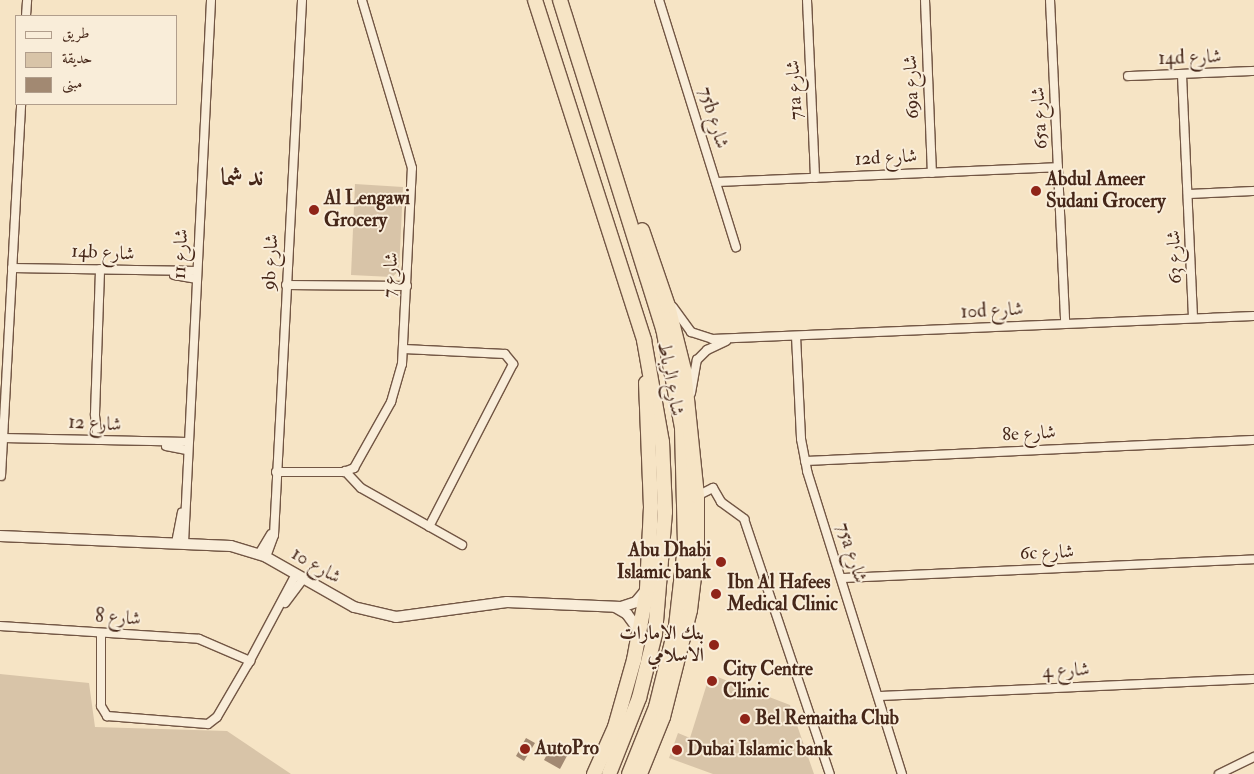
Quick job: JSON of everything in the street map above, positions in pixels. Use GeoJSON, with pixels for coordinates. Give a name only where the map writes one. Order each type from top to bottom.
{"type":"FeatureCollection","features":[{"type":"Feature","properties":{"kind":"highway","name":"شارع الرباط"},"geometry":{"type":"LineString","coordinates":[[535,0],[644,340],[662,451],[661,583],[646,677],[609,774]]}},
{"type":"Feature","properties":{"kind":"highway","name":"شارع الرباط"},"geometry":{"type":"LineString","coordinates":[[560,0],[673,370],[682,428],[686,502],[676,626],[656,707],[629,774]]}},
{"type":"Feature","properties":{"kind":"highway"},"geometry":{"type":"LineString","coordinates":[[603,137],[657,274],[677,338],[690,403],[698,496],[697,552],[690,610],[663,717],[640,774]]}},
{"type":"Feature","properties":{"kind":"highway"},"geometry":{"type":"LineString","coordinates":[[594,774],[615,727],[640,632],[647,589],[651,506],[644,340]]}},
{"type":"Feature","properties":{"kind":"street"},"geometry":{"type":"LineString","coordinates":[[26,0],[26,15]]}},
{"type":"Feature","properties":{"kind":"street","name":"شارع 11"},"geometry":{"type":"LineString","coordinates":[[180,543],[211,0]]}},
{"type":"Feature","properties":{"kind":"street","name":"9b شارع"},"geometry":{"type":"LineString","coordinates":[[262,556],[273,525],[302,0]]}},
{"type":"Feature","properties":{"kind":"street","name":"شارع 7"},"geometry":{"type":"LineString","coordinates":[[354,468],[391,402],[404,349],[411,160],[362,0]]}},
{"type":"Feature","properties":{"kind":"street","name":"75b شارع"},"geometry":{"type":"LineString","coordinates":[[659,0],[736,246]]}},
{"type":"Feature","properties":{"kind":"street","name":"71a شارع"},"geometry":{"type":"LineString","coordinates":[[807,0],[815,178]]}},
{"type":"Feature","properties":{"kind":"street","name":"69a شارع"},"geometry":{"type":"LineString","coordinates":[[925,0],[932,172]]}},
{"type":"Feature","properties":{"kind":"street","name":"65a شارع"},"geometry":{"type":"LineString","coordinates":[[1050,0],[1065,323]]}},
{"type":"Feature","properties":{"kind":"street","name":"14d شارع"},"geometry":{"type":"LineString","coordinates":[[1128,76],[1254,71]]}},
{"type":"Feature","properties":{"kind":"street","name":"شارع 63"},"geometry":{"type":"LineString","coordinates":[[1182,75],[1193,318]]}},
{"type":"Feature","properties":{"kind":"street"},"geometry":{"type":"LineString","coordinates":[[1,476],[21,105]]}},
{"type":"Feature","properties":{"kind":"street","name":"12d شارع"},"geometry":{"type":"LineString","coordinates":[[716,182],[1058,166]]}},
{"type":"Feature","properties":{"kind":"street"},"geometry":{"type":"LineString","coordinates":[[1188,194],[1254,191]]}},
{"type":"Feature","properties":{"kind":"street","name":"14b شارع"},"geometry":{"type":"LineString","coordinates":[[12,264],[196,275]]}},
{"type":"Feature","properties":{"kind":"street"},"geometry":{"type":"LineString","coordinates":[[94,440],[103,269]]}},
{"type":"Feature","properties":{"kind":"street","name":"10d شارع"},"geometry":{"type":"LineString","coordinates":[[657,274],[678,315],[691,332],[704,338],[732,339],[1254,316]]}},
{"type":"Feature","properties":{"kind":"street"},"geometry":{"type":"LineString","coordinates":[[287,282],[407,289]]}},
{"type":"Feature","properties":{"kind":"street","name":"75a شارع"},"geometry":{"type":"LineString","coordinates":[[796,336],[805,461],[902,774]]}},
{"type":"Feature","properties":{"kind":"street","name":"10d شارع"},"geometry":{"type":"LineString","coordinates":[[690,403],[697,360],[707,350],[732,339]]}},
{"type":"Feature","properties":{"kind":"street"},"geometry":{"type":"LineString","coordinates":[[404,349],[505,354],[513,361],[429,526]]}},
{"type":"Feature","properties":{"kind":"street","name":"شارع 12"},"geometry":{"type":"LineString","coordinates":[[3,435],[187,446]]}},
{"type":"Feature","properties":{"kind":"street","name":"8e شارع"},"geometry":{"type":"LineString","coordinates":[[805,461],[1254,440]]}},
{"type":"Feature","properties":{"kind":"street"},"geometry":{"type":"LineString","coordinates":[[276,469],[346,471],[354,468],[361,488]]}},
{"type":"Feature","properties":{"kind":"street"},"geometry":{"type":"LineString","coordinates":[[346,471],[361,488],[462,545]]}},
{"type":"Feature","properties":{"kind":"street"},"geometry":{"type":"LineString","coordinates":[[698,496],[713,488],[721,502],[744,519],[830,774]]}},
{"type":"Feature","properties":{"kind":"street","name":"شارع 10"},"geometry":{"type":"LineString","coordinates":[[0,536],[231,546],[262,556],[354,607],[396,617],[507,602],[614,606],[636,602],[647,589]]}},
{"type":"Feature","properties":{"kind":"street","name":"6c شارع"},"geometry":{"type":"LineString","coordinates":[[842,578],[1254,559]]}},
{"type":"Feature","properties":{"kind":"street"},"geometry":{"type":"LineString","coordinates":[[104,633],[101,706],[110,718],[202,725],[217,717],[299,576]]}},
{"type":"Feature","properties":{"kind":"street"},"geometry":{"type":"LineString","coordinates":[[614,606],[627,614],[640,632]]}},
{"type":"Feature","properties":{"kind":"street","name":"شارع 8"},"geometry":{"type":"LineString","coordinates":[[0,626],[199,639],[231,651],[248,664]]}},
{"type":"Feature","properties":{"kind":"street","name":"شارع 4"},"geometry":{"type":"LineString","coordinates":[[879,696],[1254,679]]}},
{"type":"Feature","properties":{"kind":"street"},"geometry":{"type":"LineString","coordinates":[[1219,774],[1254,757]]}},
{"type":"Feature","properties":{"kind":"green space"},"geometry":{"type":"Polygon","coordinates":[[[355,184],[403,187],[399,271],[392,277],[351,275],[355,184]]]}},
{"type":"Feature","properties":{"kind":"green space"},"geometry":{"type":"Polygon","coordinates":[[[0,674],[89,683],[95,727],[227,731],[291,774],[0,774],[0,674]]]}},
{"type":"Feature","properties":{"kind":"green space","name":"Bel Remaitha Club"},"geometry":{"type":"Polygon","coordinates":[[[710,674],[790,705],[814,774],[713,774],[669,758],[678,733],[690,738],[710,674]]]}},
{"type":"Feature","properties":{"kind":"building","name":"AutoPro"},"geometry":{"type":"Polygon","coordinates":[[[526,738],[535,743],[524,761],[516,756],[526,738]]]}},
{"type":"Feature","properties":{"kind":"building"},"geometry":{"type":"Polygon","coordinates":[[[552,745],[568,754],[560,769],[544,760],[552,745]]]}},
{"type":"Feature","properties":{"kind":"place","name":"Abdul Ameer Sudani Grocery"},"geometry":{"type":"Point","coordinates":[1036,191]}},
{"type":"Feature","properties":{"kind":"place","name":"Al Lengawi Grocery"},"geometry":{"type":"Point","coordinates":[314,210]}},
{"type":"Feature","properties":{"kind":"place","name":"Abu Dhabi Islamic bank"},"geometry":{"type":"Point","coordinates":[721,562]}},
{"type":"Feature","properties":{"kind":"place","name":"Ibn Al Hafees Medical Clinic"},"geometry":{"type":"Point","coordinates":[716,594]}},
{"type":"Feature","properties":{"kind":"place","name":"بنك الامارات الاسلامي"},"geometry":{"type":"Point","coordinates":[714,645]}},
{"type":"Feature","properties":{"kind":"place","name":"City Centre Clinic"},"geometry":{"type":"Point","coordinates":[712,681]}},
{"type":"Feature","properties":{"kind":"place","name":"Bel Remaitha Club"},"geometry":{"type":"Point","coordinates":[745,719]}},
{"type":"Feature","properties":{"kind":"place","name":"AutoPro"},"geometry":{"type":"Point","coordinates":[525,749]}},
{"type":"Feature","properties":{"kind":"place","name":"Dubai Islamic bank"},"geometry":{"type":"Point","coordinates":[677,750]}},
{"type":"Feature","properties":{"kind":"district","name":"ند شما"},"geometry":{"type":"Point","coordinates":[242,178]}}]}
